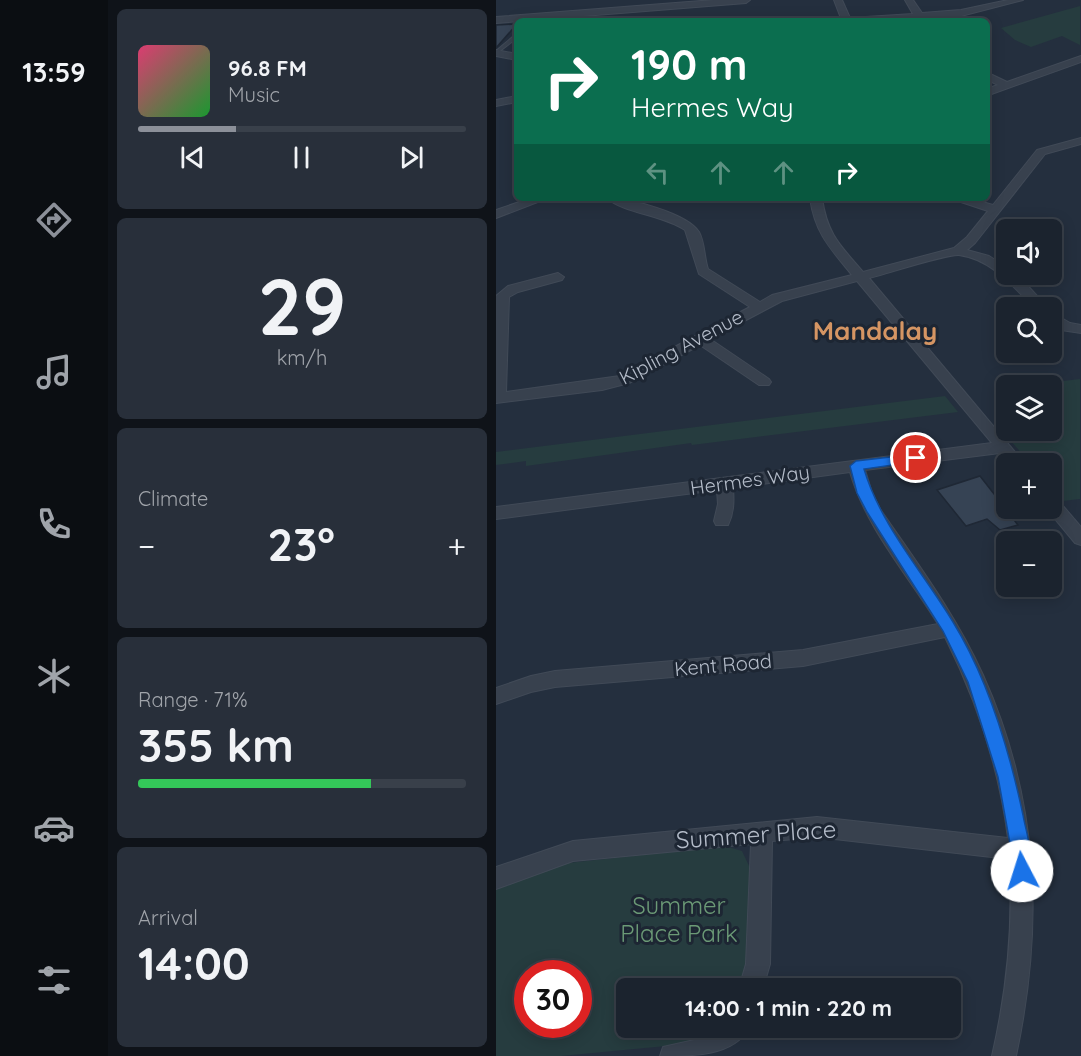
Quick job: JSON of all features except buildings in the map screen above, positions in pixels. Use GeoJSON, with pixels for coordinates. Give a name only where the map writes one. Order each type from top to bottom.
{"type":"FeatureCollection","features":[{"type":"Feature","properties":{"kind":"street"},"geometry":{"type":"LineString","coordinates":[[573,18],[626,16],[746,0]]}},
{"type":"Feature","properties":{"kind":"street"},"geometry":{"type":"LineString","coordinates":[[838,0],[846,18]]}},
{"type":"Feature","properties":{"kind":"street"},"geometry":{"type":"LineString","coordinates":[[909,0],[919,16]]}},
{"type":"Feature","properties":{"kind":"street"},"geometry":{"type":"LineString","coordinates":[[890,18],[919,16],[955,18],[1014,1]]}},
{"type":"Feature","properties":{"kind":"street"},"geometry":{"type":"LineString","coordinates":[[496,20],[514,20]]}},
{"type":"Feature","properties":{"kind":"street"},"geometry":{"type":"LineString","coordinates":[[496,53],[514,56]]}},
{"type":"Feature","properties":{"kind":"street"},"geometry":{"type":"LineString","coordinates":[[990,92],[1081,58]]}},
{"type":"Feature","properties":{"kind":"street"},"geometry":{"type":"LineString","coordinates":[[990,77],[1007,86]]}},
{"type":"Feature","properties":{"kind":"street"},"geometry":{"type":"LineString","coordinates":[[496,103],[514,100]]}},
{"type":"Feature","properties":{"kind":"street"},"geometry":{"type":"LineString","coordinates":[[958,251],[971,240],[1041,152],[1081,141]]}},
{"type":"Feature","properties":{"kind":"street"},"geometry":{"type":"LineString","coordinates":[[496,214],[533,201]]}},
{"type":"Feature","properties":{"kind":"street"},"geometry":{"type":"LineString","coordinates":[[622,201],[687,225],[694,232],[703,271],[758,306]]}},
{"type":"Feature","properties":{"kind":"street"},"geometry":{"type":"LineString","coordinates":[[816,201],[816,211],[822,228],[860,277],[1009,453]]}},
{"type":"Feature","properties":{"kind":"street"},"geometry":{"type":"LineString","coordinates":[[966,201],[995,209]]}},
{"type":"Feature","properties":{"kind":"street"},"geometry":{"type":"LineString","coordinates":[[958,251],[985,259],[996,266]]}},
{"type":"Feature","properties":{"kind":"street","name":"Kipling Avenue"},"geometry":{"type":"LineString","coordinates":[[498,398],[616,383],[635,376],[758,306],[787,295],[958,251]]}},
{"type":"Feature","properties":{"kind":"street"},"geometry":{"type":"LineString","coordinates":[[498,398],[503,296],[513,289],[558,277]]}},
{"type":"Feature","properties":{"kind":"street"},"geometry":{"type":"LineString","coordinates":[[1019,285],[1031,297]]}},
{"type":"Feature","properties":{"kind":"street"},"geometry":{"type":"LineString","coordinates":[[1062,324],[1066,327],[1081,328]]}},
{"type":"Feature","properties":{"kind":"street"},"geometry":{"type":"LineString","coordinates":[[700,339],[764,382]]}},
{"type":"Feature","properties":{"kind":"street","name":"Hermes Way"},"geometry":{"type":"LineString","coordinates":[[496,513],[1004,447]]}},
{"type":"Feature","properties":{"kind":"street"},"geometry":{"type":"LineString","coordinates":[[856,466],[864,493],[874,512],[949,628],[975,682],[997,744],[1021,850],[1022,935],[1018,980],[1004,1056]]}},
{"type":"Feature","properties":{"kind":"street"},"geometry":{"type":"LineString","coordinates":[[722,521],[726,504],[725,483]]}},
{"type":"Feature","properties":{"kind":"street"},"geometry":{"type":"LineString","coordinates":[[1062,516],[1081,538]]}},
{"type":"Feature","properties":{"kind":"street","name":"Kent Road"},"geometry":{"type":"LineString","coordinates":[[496,696],[531,684],[555,679],[803,658],[949,628]]}},
{"type":"Feature","properties":{"kind":"street","name":"Summer Place"},"geometry":{"type":"LineString","coordinates":[[496,878],[573,851],[762,831],[834,828],[1021,850]]}},
{"type":"Feature","properties":{"kind":"street"},"geometry":{"type":"LineString","coordinates":[[754,978],[759,956],[762,831]]}},
{"type":"Feature","properties":{"kind":"street"},"geometry":{"type":"LineString","coordinates":[[672,1056],[710,1050],[729,1038]]}},
{"type":"Feature","properties":{"kind":"lane"},"geometry":{"type":"LineString","coordinates":[[496,53],[514,38]]}},
{"type":"Feature","properties":{"kind":"green space"},"geometry":{"type":"Polygon","coordinates":[[[1080,6],[1080,45],[1062,36],[1031,47],[1015,40],[1001,28],[1080,6]]]}},
{"type":"Feature","properties":{"kind":"green space"},"geometry":{"type":"Polygon","coordinates":[[[1080,379],[1080,499],[1063,501],[1062,453],[1021,453],[1011,441],[1062,441],[1062,381],[1080,379]]]}},
{"type":"Feature","properties":{"kind":"green space"},"geometry":{"type":"Polygon","coordinates":[[[945,396],[958,412],[692,445],[691,443],[526,466],[526,461],[496,465],[496,452],[945,396]]]}},
{"type":"Feature","properties":{"kind":"green space","name":"Summer Place Park"},"geometry":{"type":"Polygon","coordinates":[[[725,846],[742,851],[750,868],[749,958],[744,978],[616,978],[616,1038],[708,1038],[697,1043],[561,1056],[496,1056],[496,890],[568,863],[725,846]]]}},
{"type":"Feature","properties":{"kind":"district","name":"Mandalay"},"geometry":{"type":"Point","coordinates":[875,331]}},
{"type":"Feature","properties":{"kind":"route"},"geometry":{"type":"LineString","coordinates":[[916,458],[856,466],[864,493],[874,512],[949,628],[975,682],[1007,777],[1021,850],[1022,871]]}}]}
